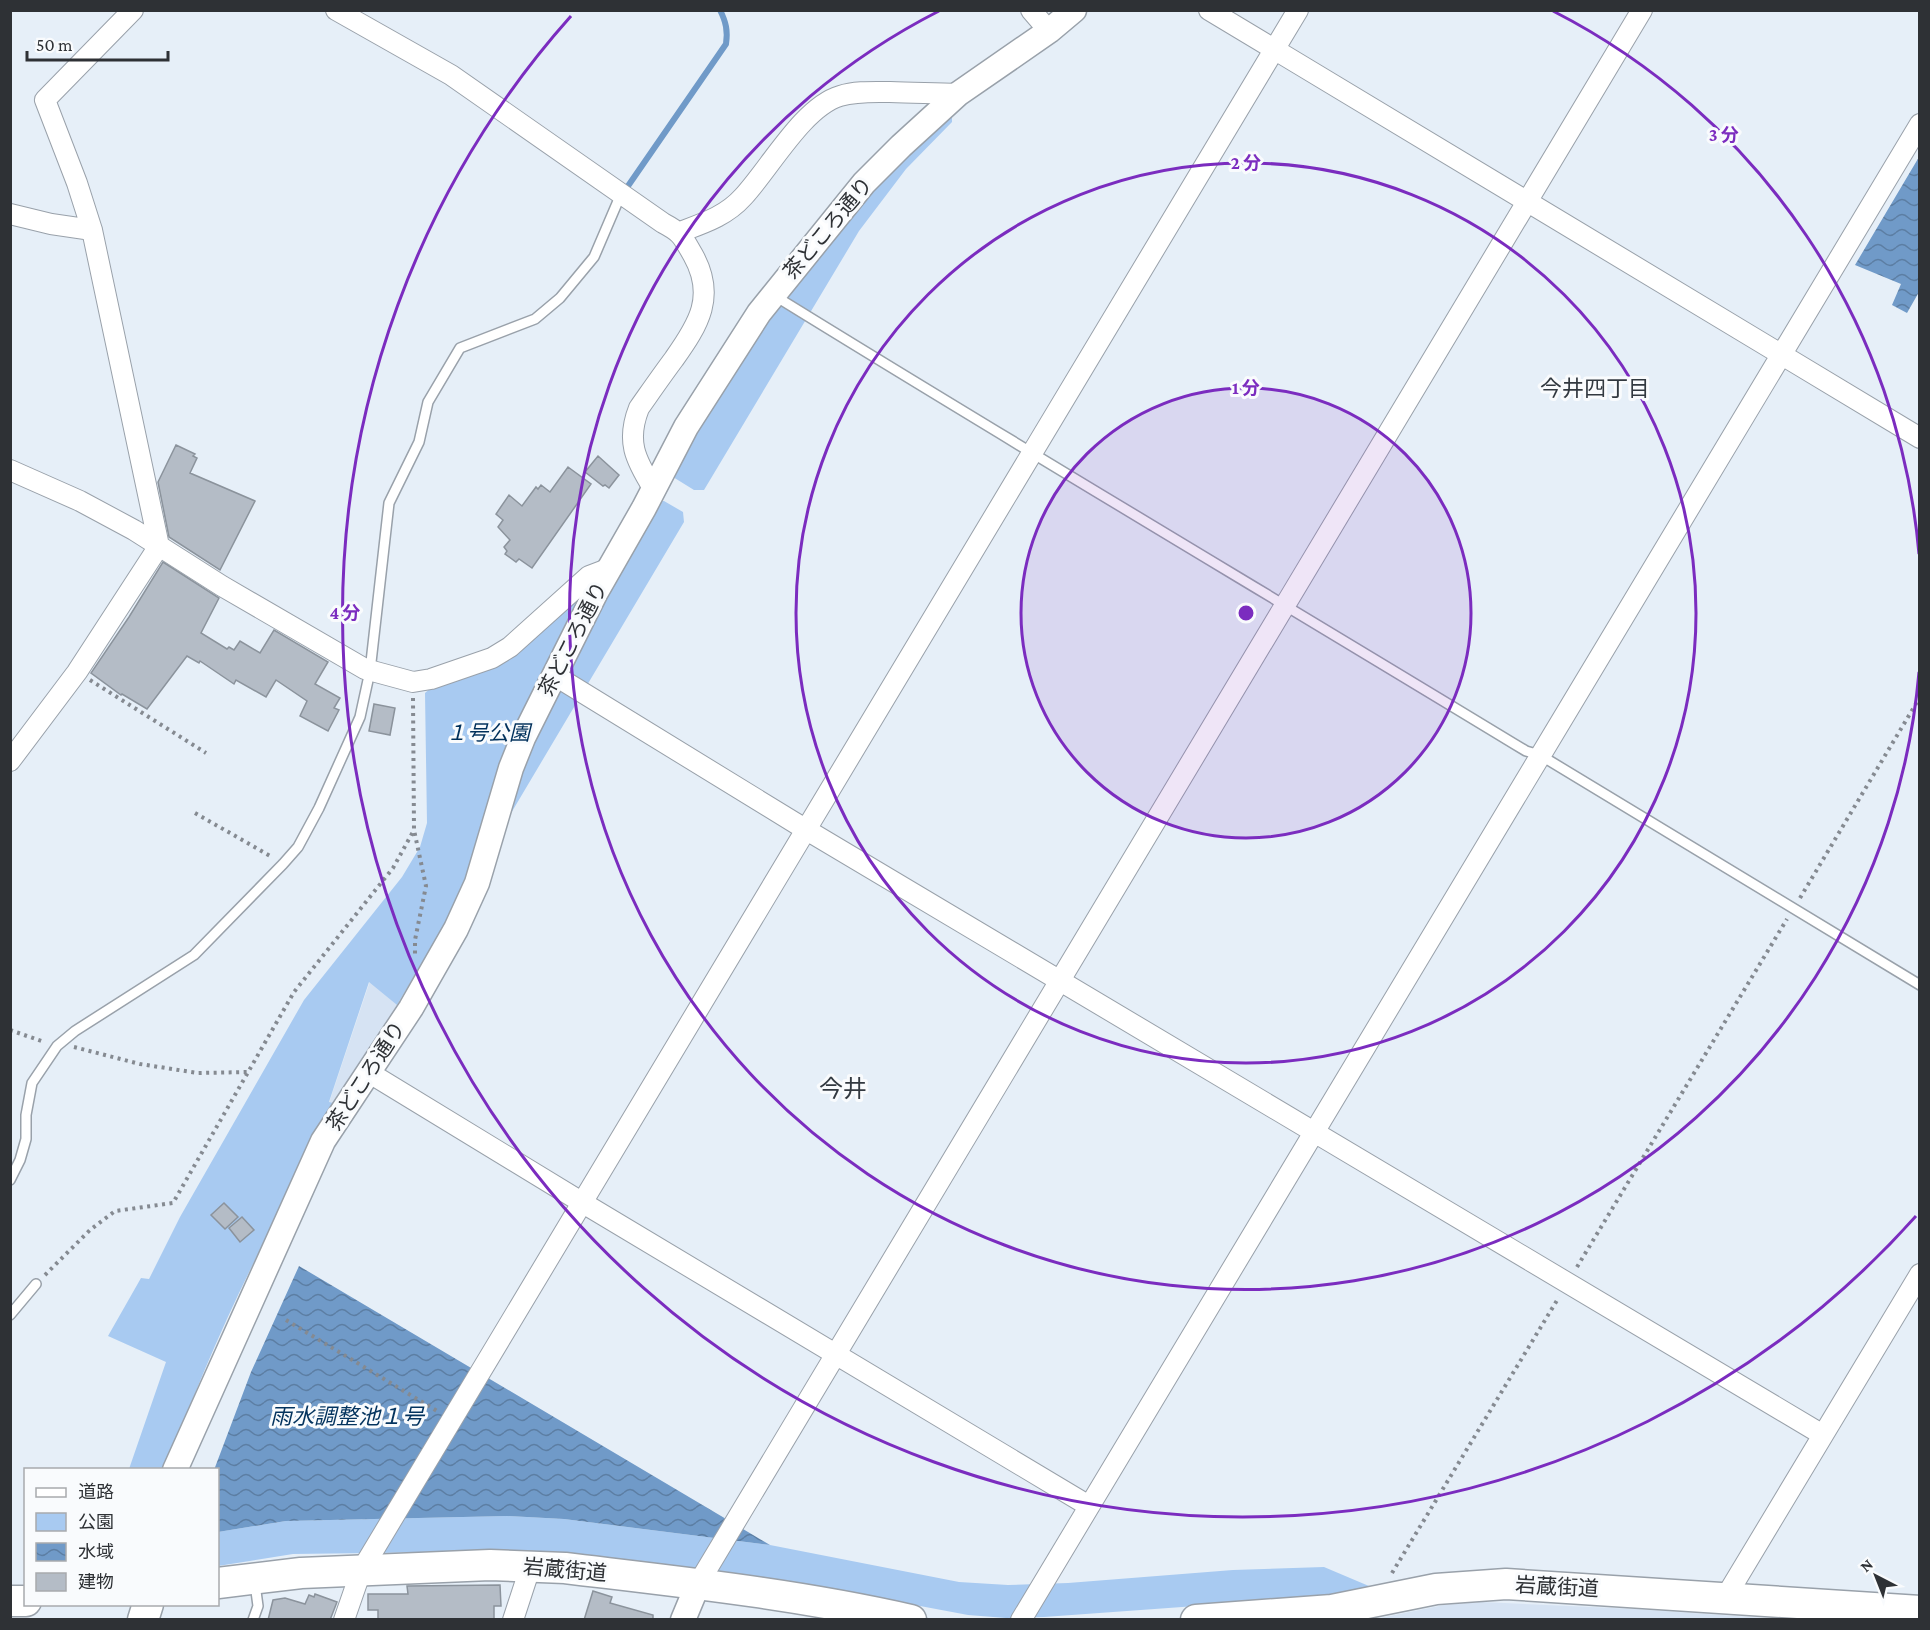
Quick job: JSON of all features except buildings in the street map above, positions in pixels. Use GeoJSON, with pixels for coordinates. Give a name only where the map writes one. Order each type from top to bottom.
{"type":"FeatureCollection","features":[{"type":"Feature","properties":{"kind":"main road","name":"岩蔵街道"},"geometry":{"type":"LineString","coordinates":[[219,1583],[301,1573],[531,1565],[785,1595],[892,1617]]}},
{"type":"Feature","properties":{"kind":"main road","name":"岩蔵街道"},"geometry":{"type":"LineString","coordinates":[[1196,1620],[1333,1616],[1436,1589],[1506,1584],[1920,1611]]}},
{"type":"Feature","properties":{"kind":"street"},"geometry":{"type":"LineString","coordinates":[[10,760],[77,672],[159,546],[92,230],[77,183],[45,100],[133,10]]}},
{"type":"Feature","properties":{"kind":"street"},"geometry":{"type":"LineString","coordinates":[[336,10],[451,75],[621,194],[680,232],[700,267],[704,285],[704,306],[694,331],[639,408],[634,420],[632,434],[637,462],[653,488]]}},
{"type":"Feature","properties":{"kind":"street"},"geometry":{"type":"LineString","coordinates":[[1031,10],[1049,32]]}},
{"type":"Feature","properties":{"kind":"street","name":"茶どころ通り"},"geometry":{"type":"LineString","coordinates":[[176,1468],[323,1141],[424,987],[470,902],[517,751],[610,568],[698,407],[746,332],[773,295],[864,183],[958,94],[1049,32],[1074,10]]}},
{"type":"Feature","properties":{"kind":"street"},"geometry":{"type":"LineString","coordinates":[[1209,10],[1920,438]]}},
{"type":"Feature","properties":{"kind":"street"},"geometry":{"type":"LineString","coordinates":[[344,1620],[361,1571],[1298,10]]}},
{"type":"Feature","properties":{"kind":"street"},"geometry":{"type":"LineString","coordinates":[[683,1620],[698,1584],[1642,10]]}},
{"type":"Feature","properties":{"kind":"street"},"geometry":{"type":"LineString","coordinates":[[680,232],[720,217],[742,198],[803,122],[817,107],[829,100],[841,95],[861,92],[958,94]]}},
{"type":"Feature","properties":{"kind":"street"},"geometry":{"type":"LineString","coordinates":[[1021,1620],[1920,124]]}},
{"type":"Feature","properties":{"kind":"street"},"geometry":{"type":"LineString","coordinates":[[10,214],[51,224],[92,230]]}},
{"type":"Feature","properties":{"kind":"street"},"geometry":{"type":"LineString","coordinates":[[10,470],[80,501],[370,671],[413,682],[431,679],[492,658],[510,647],[589,576],[610,568]]}},
{"type":"Feature","properties":{"kind":"street"},"geometry":{"type":"LineString","coordinates":[[554,675],[805,829],[1823,1435]]}},
{"type":"Feature","properties":{"kind":"street"},"geometry":{"type":"LineString","coordinates":[[368,1072],[1089,1506]]}},
{"type":"Feature","properties":{"kind":"street"},"geometry":{"type":"LineString","coordinates":[[1725,1598],[1920,1274]]}},
{"type":"Feature","properties":{"kind":"street"},"geometry":{"type":"LineString","coordinates":[[516,1619],[531,1565]]}},
{"type":"Feature","properties":{"kind":"lane"},"geometry":{"type":"LineString","coordinates":[[10,1180],[20,1160],[26,1139],[26,1115],[33,1083],[57,1046],[75,1031],[194,955],[298,847],[319,808],[360,717],[370,671],[388,503],[419,442],[428,402],[460,348],[535,319],[560,298],[594,257],[621,194]]}},
{"type":"Feature","properties":{"kind":"lane"},"geometry":{"type":"LineString","coordinates":[[773,295],[1032,454],[1526,751],[1540,755],[1920,985]]}},
{"type":"Feature","properties":{"kind":"lane"},"geometry":{"type":"LineString","coordinates":[[10,1316],[36,1284]]}},
{"type":"Feature","properties":{"kind":"lane"},"geometry":{"type":"LineString","coordinates":[[253,1620],[258,1606],[254,1578]]}},
{"type":"Feature","properties":{"kind":"path"},"geometry":{"type":"LineString","coordinates":[[77,672],[206,753]]}},
{"type":"Feature","properties":{"kind":"path"},"geometry":{"type":"LineString","coordinates":[[413,682],[414,830],[426,886],[415,940],[415,956],[424,987]]}},
{"type":"Feature","properties":{"kind":"path"},"geometry":{"type":"LineString","coordinates":[[1388,1600],[1389,1578],[1920,697]]}},
{"type":"Feature","properties":{"kind":"path"},"geometry":{"type":"LineString","coordinates":[[195,813],[283,864]]}},
{"type":"Feature","properties":{"kind":"path"},"geometry":{"type":"LineString","coordinates":[[36,1284],[90,1230],[115,1211],[172,1203],[294,992],[393,868],[414,830]]}},
{"type":"Feature","properties":{"kind":"path"},"geometry":{"type":"LineString","coordinates":[[10,1030],[57,1046],[65,1045],[140,1064],[198,1073],[249,1072]]}},
{"type":"Feature","properties":{"kind":"path"},"geometry":{"type":"LineString","coordinates":[[286,1320],[452,1420]]}},
{"type":"Feature","properties":{"kind":"shaded area"},"geometry":{"type":"Polygon","coordinates":[[[370,981],[397,1005],[337,1104],[329,1103],[370,981]]]}},
{"type":"Feature","properties":{"kind":"shaded area"},"geometry":{"type":"Polygon","coordinates":[[[1482,1602],[1779,1619],[1375,1619],[1444,1605],[1482,1602]]]}},
{"type":"Feature","properties":{"kind":"green space"},"geometry":{"type":"Polygon","coordinates":[[[952,113],[952,122],[906,169],[859,231],[704,490],[694,490],[673,477],[702,411],[857,198],[952,113]]]}},
{"type":"Feature","properties":{"kind":"green space","name":"１号公園"},"geometry":{"type":"Polygon","coordinates":[[[664,501],[683,512],[684,522],[397,1005],[369,982],[329,1102],[337,1104],[244,1283],[203,1375],[167,1468],[129,1468],[166,1362],[108,1336],[141,1278],[149,1279],[180,1217],[304,1000],[402,877],[420,847],[427,823],[425,693],[434,685],[500,664],[623,555],[652,502],[664,501]]]}},
{"type":"Feature","properties":{"kind":"green space"},"geometry":{"type":"Polygon","coordinates":[[[507,1516],[564,1519],[770,1545],[959,1582],[1008,1585],[1068,1583],[1233,1570],[1324,1567],[1376,1589],[1308,1598],[1006,1618],[968,1615],[787,1581],[527,1551],[293,1554],[219,1566],[219,1532],[286,1521],[507,1516]]]}},
{"type":"Feature","properties":{"kind":"water"},"geometry":{"type":"Polygon","coordinates":[[[1919,157],[1919,292],[1907,313],[1892,305],[1901,284],[1855,265],[1919,157]]]}},
{"type":"Feature","properties":{"kind":"water","name":"雨水調整池１号"},"geometry":{"type":"Polygon","coordinates":[[[299,1266],[770,1545],[564,1519],[507,1516],[286,1521],[219,1532],[219,1468],[215,1468],[251,1372],[299,1266]]]}},
{"type":"Feature","properties":{"kind":"waterway"},"geometry":{"type":"LineString","coordinates":[[628,186],[726,44],[726,27],[720,10]]}},
{"type":"Feature","properties":{"kind":"district","name":"今井四丁目"},"geometry":{"type":"Point","coordinates":[1595,388]}},
{"type":"Feature","properties":{"kind":"district","name":"今井"},"geometry":{"type":"Point","coordinates":[843,1089]}}]}
